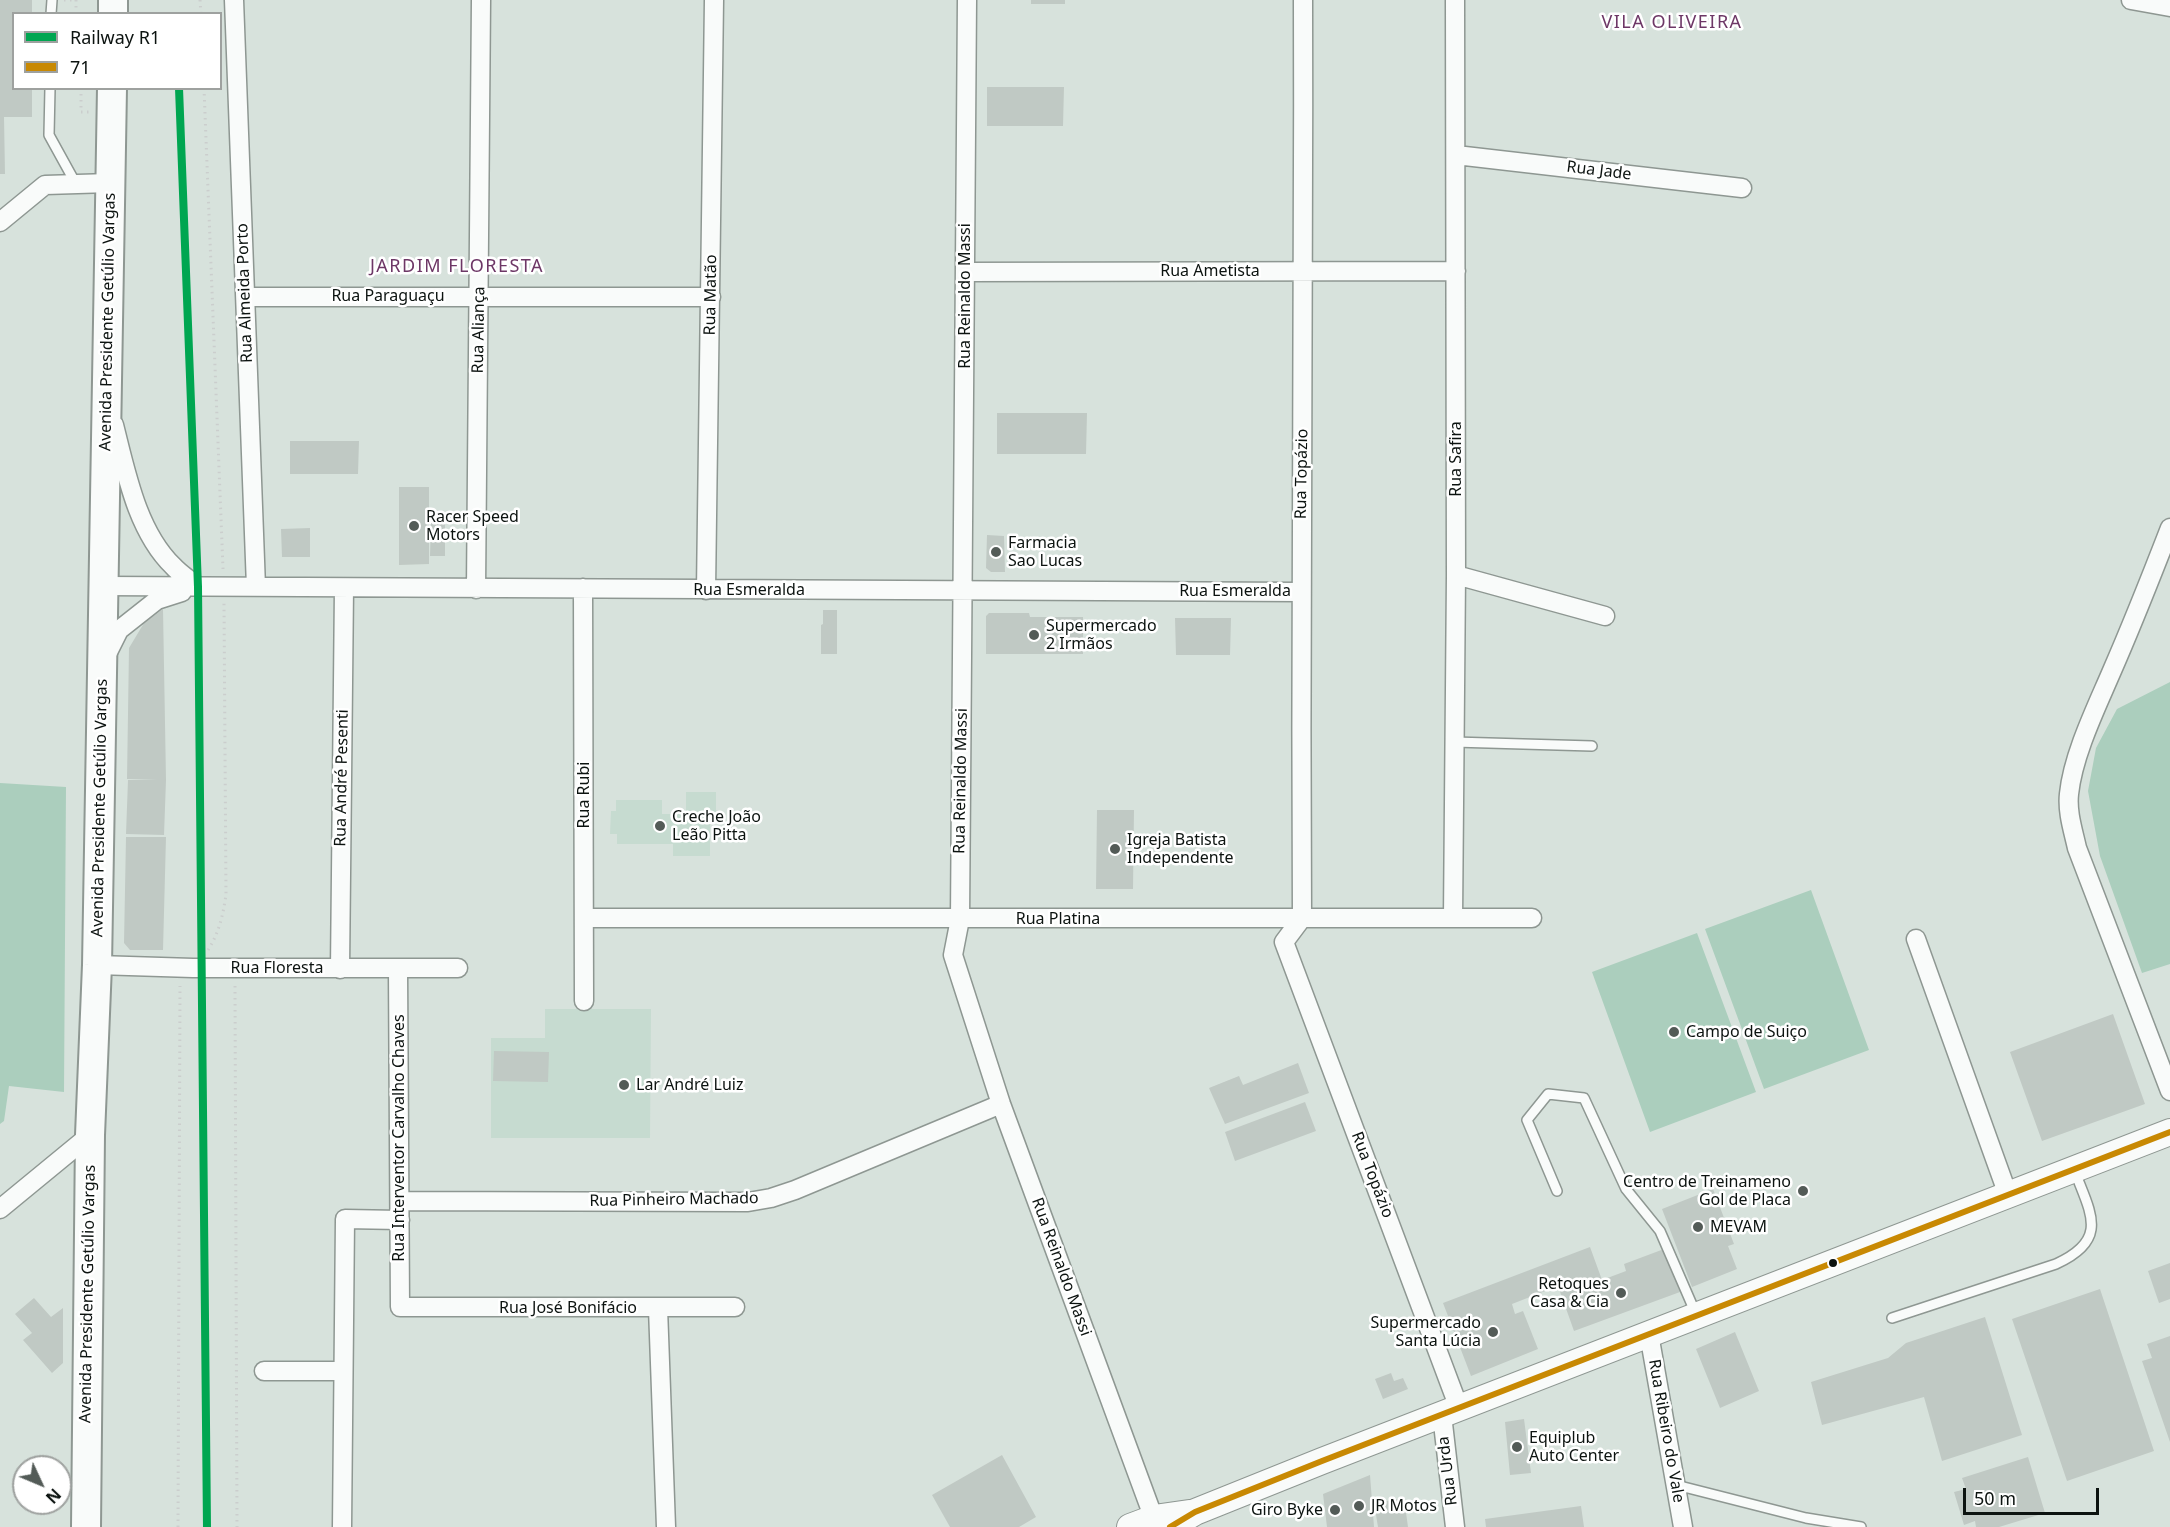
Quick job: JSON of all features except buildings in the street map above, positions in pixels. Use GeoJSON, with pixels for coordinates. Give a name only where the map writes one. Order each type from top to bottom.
{"type":"FeatureCollection","features":[{"type":"Feature","properties":{"kind":"main road","name":"Avenida Presidente Getúlio Vargas"},"geometry":{"type":"LineString","coordinates":[[86,1527],[90,1135],[97,965],[112,90]]}},
{"type":"Feature","properties":{"kind":"main road"},"geometry":{"type":"LineString","coordinates":[[1153,1525],[1195,1512],[2170,1132]]}},
{"type":"Feature","properties":{"kind":"street","name":"Rua Almeida Porto"},"geometry":{"type":"LineString","coordinates":[[234,0],[256,587]]}},
{"type":"Feature","properties":{"kind":"street","name":"Rua Aliança"},"geometry":{"type":"LineString","coordinates":[[476,589],[481,0]]}},
{"type":"Feature","properties":{"kind":"street","name":"Rua Matão"},"geometry":{"type":"LineString","coordinates":[[706,590],[714,0]]}},
{"type":"Feature","properties":{"kind":"street","name":"Rua Reinaldo Massi"},"geometry":{"type":"LineString","coordinates":[[967,0],[960,919],[953,955],[1001,1104],[1153,1525]]}},
{"type":"Feature","properties":{"kind":"street","name":"Rua Topázio"},"geometry":{"type":"LineString","coordinates":[[1302,918],[1300,592],[1304,271],[1303,0]]}},
{"type":"Feature","properties":{"kind":"street","name":"Rua Safira"},"geometry":{"type":"LineString","coordinates":[[1452,918],[1456,575],[1455,0]]}},
{"type":"Feature","properties":{"kind":"street"},"geometry":{"type":"LineString","coordinates":[[2131,0],[2170,7]]}},
{"type":"Feature","properties":{"kind":"street","name":"Rua Jade"},"geometry":{"type":"LineString","coordinates":[[1456,155],[1742,188]]}},
{"type":"Feature","properties":{"kind":"street"},"geometry":{"type":"LineString","coordinates":[[0,222],[45,185],[110,183]]}},
{"type":"Feature","properties":{"kind":"street","name":"Rua Ametista"},"geometry":{"type":"LineString","coordinates":[[965,272],[1456,271]]}},
{"type":"Feature","properties":{"kind":"street","name":"Rua Paraguaçu"},"geometry":{"type":"LineString","coordinates":[[246,297],[711,297]]}},
{"type":"Feature","properties":{"kind":"street"},"geometry":{"type":"LineString","coordinates":[[106,393],[127,476],[139,512],[157,546],[172,566],[198,587]]}},
{"type":"Feature","properties":{"kind":"street"},"geometry":{"type":"LineString","coordinates":[[2170,528],[2144,597],[2091,721],[2075,767],[2069,794],[2072,828],[2078,848],[2170,1091]]}},
{"type":"Feature","properties":{"kind":"street"},"geometry":{"type":"LineString","coordinates":[[1456,575],[1605,616]]}},
{"type":"Feature","properties":{"kind":"street","name":"Rua Esmeralda"},"geometry":{"type":"LineString","coordinates":[[104,586],[1300,592]]}},
{"type":"Feature","properties":{"kind":"street","name":"Rua Esmeralda"},"geometry":{"type":"LineString","coordinates":[[102,663],[119,630],[157,600],[198,587]]}},
{"type":"Feature","properties":{"kind":"street","name":"Rua André Pesenti"},"geometry":{"type":"LineString","coordinates":[[340,969],[344,588]]}},
{"type":"Feature","properties":{"kind":"street","name":"Rua Rubi"},"geometry":{"type":"LineString","coordinates":[[583,588],[584,1001]]}},
{"type":"Feature","properties":{"kind":"street","name":"Rua Platina"},"geometry":{"type":"LineString","coordinates":[[585,918],[1532,918]]}},
{"type":"Feature","properties":{"kind":"street"},"geometry":{"type":"LineString","coordinates":[[1284,942],[1302,918]]}},
{"type":"Feature","properties":{"kind":"street","name":"Rua Topázio"},"geometry":{"type":"LineString","coordinates":[[1276,919],[1450,1412]]}},
{"type":"Feature","properties":{"kind":"street"},"geometry":{"type":"LineString","coordinates":[[1916,939],[2008,1195]]}},
{"type":"Feature","properties":{"kind":"street","name":"Rua Floresta"},"geometry":{"type":"LineString","coordinates":[[97,965],[193,968],[458,968]]}},
{"type":"Feature","properties":{"kind":"street","name":"Rua Interventor Carvalho Chaves"},"geometry":{"type":"LineString","coordinates":[[398,969],[400,1307]]}},
{"type":"Feature","properties":{"kind":"street","name":"Rua Pinheiro Machado"},"geometry":{"type":"LineString","coordinates":[[400,1201],[748,1202],[771,1198],[795,1190],[1001,1104]]}},
{"type":"Feature","properties":{"kind":"street"},"geometry":{"type":"LineString","coordinates":[[0,1209],[90,1135]]}},
{"type":"Feature","properties":{"kind":"street"},"geometry":{"type":"LineString","coordinates":[[342,1527],[345,1220],[400,1220]]}},
{"type":"Feature","properties":{"kind":"street","name":"Rua José Bonifácio"},"geometry":{"type":"LineString","coordinates":[[400,1307],[735,1307]]}},
{"type":"Feature","properties":{"kind":"street"},"geometry":{"type":"LineString","coordinates":[[658,1308],[666,1527]]}},
{"type":"Feature","properties":{"kind":"street","name":"Rua Ribeiro do Vale"},"geometry":{"type":"LineString","coordinates":[[1649,1334],[1683,1527]]}},
{"type":"Feature","properties":{"kind":"street"},"geometry":{"type":"LineString","coordinates":[[264,1371],[343,1371]]}},
{"type":"Feature","properties":{"kind":"street","name":"Rua Urda"},"geometry":{"type":"LineString","coordinates":[[1450,1412],[1455,1527]]}},
{"type":"Feature","properties":{"kind":"lane"},"geometry":{"type":"LineString","coordinates":[[50,90],[49,135],[76,184]]}},
{"type":"Feature","properties":{"kind":"lane"},"geometry":{"type":"LineString","coordinates":[[1454,742],[1592,746]]}},
{"type":"Feature","properties":{"kind":"lane"},"geometry":{"type":"LineString","coordinates":[[1557,1191],[1527,1120],[1548,1094],[1584,1098],[1626,1189],[1660,1231],[1696,1316]]}},
{"type":"Feature","properties":{"kind":"lane"},"geometry":{"type":"LineString","coordinates":[[1892,1318],[2070,1258],[2082,1247],[2090,1235],[2092,1218],[2074,1170]]}},
{"type":"Feature","properties":{"kind":"lane"},"geometry":{"type":"LineString","coordinates":[[1676,1485],[1806,1518],[1861,1527]]}},
{"type":"Feature","properties":{"kind":"path"},"geometry":{"type":"LineString","coordinates":[[178,1527],[180,986],[214,940],[222,920],[226,895],[224,587],[204,90]]}},
{"type":"Feature","properties":{"kind":"path"},"geometry":{"type":"LineString","coordinates":[[234,968],[237,1527]]}},
{"type":"Feature","properties":{"kind":"shaded area"},"geometry":{"type":"Polygon","coordinates":[[[2170,682],[2170,964],[2142,973],[2100,856],[2088,791],[2096,748],[2117,709],[2170,682]]]}},
{"type":"Feature","properties":{"kind":"shaded area"},"geometry":{"type":"Polygon","coordinates":[[[0,783],[66,787],[64,1092],[9,1086],[4,1121],[0,1124],[0,783]]]}},
{"type":"Feature","properties":{"kind":"shaded area","name":"Creche João Leão Pitta"},"geometry":{"type":"Polygon","coordinates":[[[686,792],[716,792],[716,817],[710,817],[710,856],[673,856],[673,844],[617,844],[617,834],[610,834],[611,811],[616,811],[616,800],[662,800],[662,814],[686,814],[686,792]]]}},
{"type":"Feature","properties":{"kind":"shaded area","name":"Campo de Suiço"},"geometry":{"type":"Polygon","coordinates":[[[1811,890],[1869,1050],[1764,1089],[1705,929],[1811,890]]]}},
{"type":"Feature","properties":{"kind":"shaded area","name":"Campo de Suiço"},"geometry":{"type":"Polygon","coordinates":[[[1697,933],[1756,1092],[1650,1132],[1592,972],[1697,933]]]}},
{"type":"Feature","properties":{"kind":"shaded area"},"geometry":{"type":"Polygon","coordinates":[[[545,1009],[651,1009],[650,1138],[491,1138],[491,1038],[545,1038],[545,1009]]]}},
{"type":"Feature","properties":{"kind":"rail line","name":"R1"},"geometry":{"type":"LineString","coordinates":[[179,90],[198,587],[207,1527]]}},
{"type":"Feature","properties":{"kind":"transit line","name":"71"},"geometry":{"type":"LineString","coordinates":[[1170,1527],[1195,1512],[1322,1461],[2170,1132]]}},
{"type":"Feature","properties":{"kind":"place","name":"Racer Speed Motors"},"geometry":{"type":"Point","coordinates":[414,526]}},
{"type":"Feature","properties":{"kind":"place","name":"Farmacia Sao Lucas"},"geometry":{"type":"Point","coordinates":[996,552]}},
{"type":"Feature","properties":{"kind":"place","name":"Supermercado 2 Irmãos"},"geometry":{"type":"Point","coordinates":[1034,635]}},
{"type":"Feature","properties":{"kind":"place","name":"Creche João Leão Pitta"},"geometry":{"type":"Point","coordinates":[660,826]}},
{"type":"Feature","properties":{"kind":"place","name":"Igreja Batista Independente"},"geometry":{"type":"Point","coordinates":[1115,849]}},
{"type":"Feature","properties":{"kind":"place","name":"Campo de Suiço"},"geometry":{"type":"Point","coordinates":[1674,1032]}},
{"type":"Feature","properties":{"kind":"place","name":"Lar André Luiz"},"geometry":{"type":"Point","coordinates":[624,1085]}},
{"type":"Feature","properties":{"kind":"place","name":"Centro de Treinameno Gol de Placa"},"geometry":{"type":"Point","coordinates":[1803,1191]}},
{"type":"Feature","properties":{"kind":"place","name":"MEVAM"},"geometry":{"type":"Point","coordinates":[1698,1227]}},
{"type":"Feature","properties":{"kind":"place","name":"Retoques Casa & Cia"},"geometry":{"type":"Point","coordinates":[1621,1293]}},
{"type":"Feature","properties":{"kind":"place","name":"Supermercado Santa Lúcia"},"geometry":{"type":"Point","coordinates":[1493,1332]}},
{"type":"Feature","properties":{"kind":"place","name":"Equiplub Auto Center"},"geometry":{"type":"Point","coordinates":[1517,1447]}},
{"type":"Feature","properties":{"kind":"place","name":"JR Motos"},"geometry":{"type":"Point","coordinates":[1359,1506]}},
{"type":"Feature","properties":{"kind":"place","name":"Giro Byke"},"geometry":{"type":"Point","coordinates":[1335,1510]}},
{"type":"Feature","properties":{"kind":"district","name":"VILA OLIVEIRA"},"geometry":{"type":"Point","coordinates":[1672,23]}},
{"type":"Feature","properties":{"kind":"district","name":"JARDIM FLORESTA"},"geometry":{"type":"Point","coordinates":[457,267]}}]}
